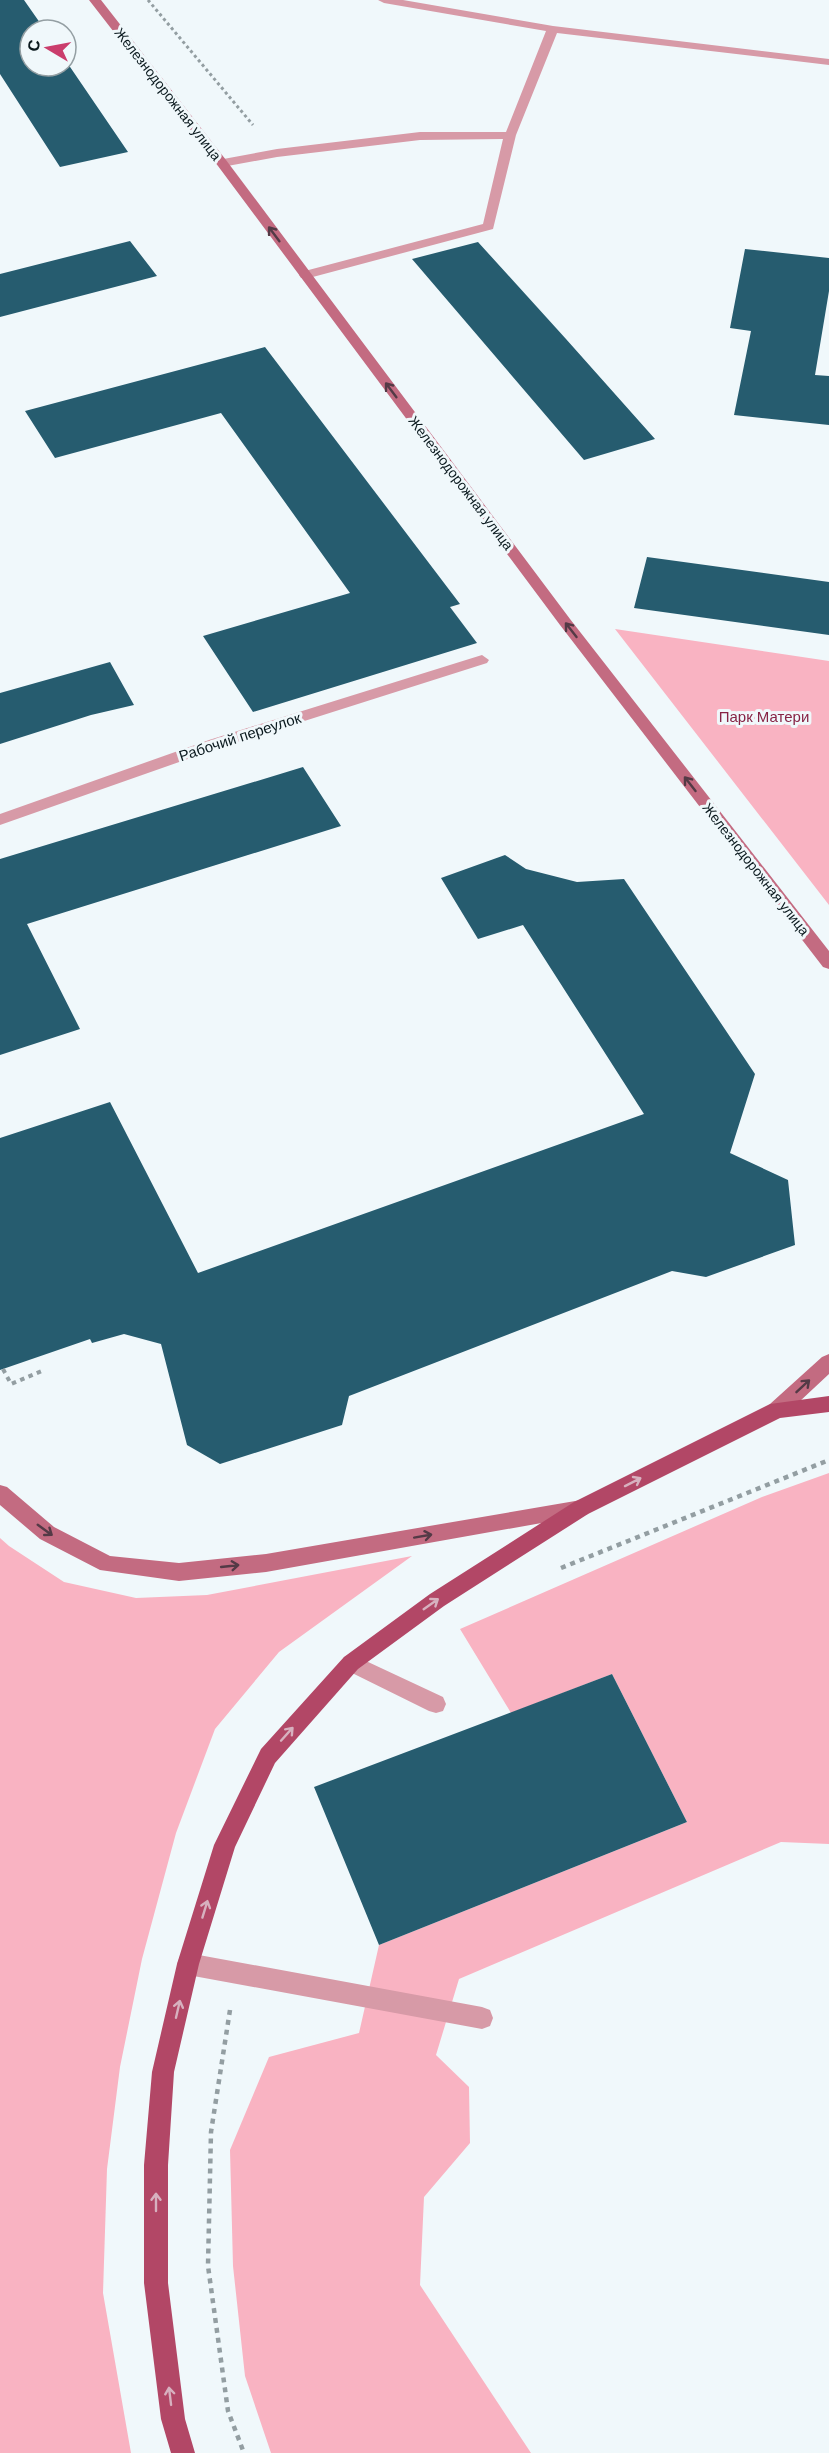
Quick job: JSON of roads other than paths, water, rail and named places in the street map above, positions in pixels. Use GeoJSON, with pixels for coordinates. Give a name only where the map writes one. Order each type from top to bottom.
{"type":"FeatureCollection","features":[{"type":"Feature","properties":{"kind":"main road","name":"Железнодорожная улица"},"geometry":{"type":"LineString","coordinates":[[95,0],[222,163],[557,612],[829,963]]}},
{"type":"Feature","properties":{"kind":"main road"},"geometry":{"type":"LineString","coordinates":[[183,2453],[173,2419],[156,2283],[156,2165],[163,2072],[188,1964],[225,1845],[268,1756],[351,1663],[437,1600],[581,1508],[777,1410],[829,1362]]}},
{"type":"Feature","properties":{"kind":"main road"},"geometry":{"type":"LineString","coordinates":[[777,1410],[829,1404]]}},
{"type":"Feature","properties":{"kind":"main road"},"geometry":{"type":"LineString","coordinates":[[0,1493],[47,1533],[107,1564],[179,1572],[266,1563],[581,1508]]}},
{"type":"Feature","properties":{"kind":"street"},"geometry":{"type":"LineString","coordinates":[[384,0],[553,29],[829,62]]}},
{"type":"Feature","properties":{"kind":"street"},"geometry":{"type":"LineString","coordinates":[[305,275],[489,226],[510,135],[553,29]]}},
{"type":"Feature","properties":{"kind":"street"},"geometry":{"type":"LineString","coordinates":[[222,163],[277,153],[420,136],[510,135]]}},
{"type":"Feature","properties":{"kind":"street","name":"Рабочий переулок"},"geometry":{"type":"LineString","coordinates":[[0,820],[214,744],[482,660]]}},
{"type":"Feature","properties":{"kind":"street"},"geometry":{"type":"LineString","coordinates":[[351,1663],[436,1704]]}},
{"type":"Feature","properties":{"kind":"street"},"geometry":{"type":"LineString","coordinates":[[188,1964],[482,2018]]}},
{"type":"Feature","properties":{"kind":"park label","name":"Парк Матери"},"geometry":{"type":"Point","coordinates":[764,717]}}]}
